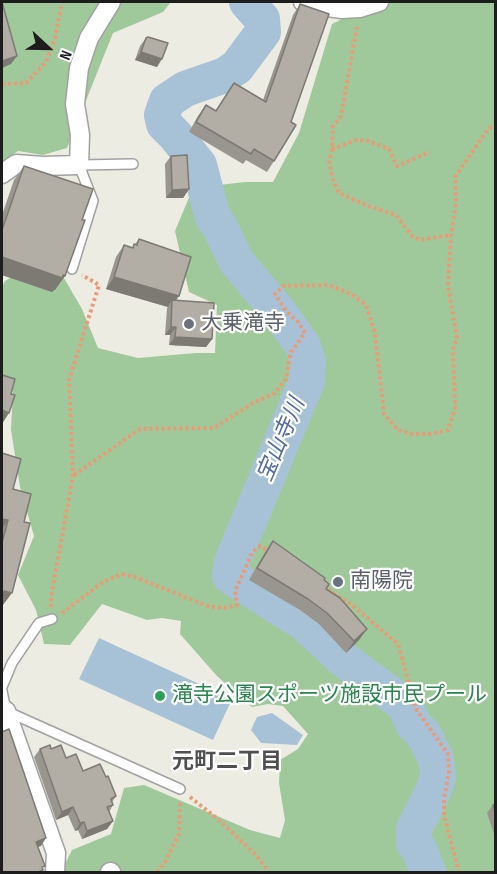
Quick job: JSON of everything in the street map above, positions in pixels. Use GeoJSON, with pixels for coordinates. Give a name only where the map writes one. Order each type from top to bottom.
{"type":"FeatureCollection","features":[{"type":"Feature","properties":{"kind":"street"},"geometry":{"type":"LineString","coordinates":[[2,174],[16,164],[79,165],[80,135],[75,104],[79,68],[89,38],[111,2]]}},
{"type":"Feature","properties":{"kind":"street"},"geometry":{"type":"LineString","coordinates":[[303,2],[342,9],[360,8],[379,2]]}},
{"type":"Feature","properties":{"kind":"street"},"geometry":{"type":"LineString","coordinates":[[3,710],[56,853],[55,873]]}},
{"type":"Feature","properties":{"kind":"lane"},"geometry":{"type":"LineString","coordinates":[[72,269],[93,201],[79,165],[133,164]]}},
{"type":"Feature","properties":{"kind":"lane"},"geometry":{"type":"LineString","coordinates":[[52,618],[39,623],[12,663],[2,689],[3,710],[180,789]]}},
{"type":"Feature","properties":{"kind":"path"},"geometry":{"type":"LineString","coordinates":[[2,84],[26,82],[46,62],[55,38],[62,2]]}},
{"type":"Feature","properties":{"kind":"path"},"geometry":{"type":"LineString","coordinates":[[360,8],[342,116],[333,126],[329,164],[334,183],[339,193],[396,215],[412,236],[420,240],[451,236]]}},
{"type":"Feature","properties":{"kind":"path"},"geometry":{"type":"LineString","coordinates":[[73,476],[140,429],[214,428],[253,403],[275,393],[286,379],[291,352],[305,333],[275,294],[283,286],[330,285],[351,294],[366,304],[375,333],[384,414],[398,430],[411,434],[430,434],[448,430],[455,408],[453,350],[457,338],[448,286],[456,202],[455,177],[488,129],[495,124]]}},
{"type":"Feature","properties":{"kind":"path"},"geometry":{"type":"LineString","coordinates":[[332,149],[357,140],[368,141],[389,149],[398,166],[430,152]]}},
{"type":"Feature","properties":{"kind":"path"},"geometry":{"type":"LineString","coordinates":[[51,597],[73,476],[69,380],[99,285],[72,269]]}},
{"type":"Feature","properties":{"kind":"path"},"geometry":{"type":"LineString","coordinates":[[52,618],[70,609],[103,582],[122,574],[210,607],[227,608],[237,605],[235,591],[253,551],[260,546],[278,558]]}},
{"type":"Feature","properties":{"kind":"path"},"geometry":{"type":"LineString","coordinates":[[315,581],[353,606],[398,644],[416,709],[448,754],[449,772],[444,799],[444,815],[459,873]]}},
{"type":"Feature","properties":{"kind":"path"},"geometry":{"type":"LineString","coordinates":[[157,873],[179,834],[180,789]]}},
{"type":"Feature","properties":{"kind":"path"},"geometry":{"type":"LineString","coordinates":[[180,789],[255,854],[269,873]]}},
{"type":"Feature","properties":{"kind":"green space"},"geometry":{"type":"Polygon","coordinates":[[[2,2],[171,2],[163,12],[113,33],[67,148],[43,155],[18,151],[2,162],[2,2]]]}},
{"type":"Feature","properties":{"kind":"green space"},"geometry":{"type":"Polygon","coordinates":[[[367,2],[495,2],[495,872],[61,872],[72,850],[111,834],[124,788],[144,785],[250,830],[280,838],[285,820],[279,783],[280,760],[298,749],[308,734],[283,706],[268,704],[252,707],[217,676],[180,634],[181,621],[162,618],[147,620],[102,604],[70,645],[44,644],[36,610],[18,575],[34,536],[20,487],[11,430],[13,388],[2,382],[2,286],[5,281],[23,271],[61,273],[82,309],[98,348],[138,358],[215,353],[217,305],[189,292],[175,231],[193,188],[245,182],[273,182],[299,133],[332,24],[367,7],[367,2]]]}},
{"type":"Feature","properties":{"kind":"water"},"geometry":{"type":"Polygon","coordinates":[[[99,638],[232,699],[213,740],[79,679],[99,638]]]}},
{"type":"Feature","properties":{"kind":"water"},"geometry":{"type":"Polygon","coordinates":[[[272,713],[303,735],[297,745],[261,743],[251,730],[257,717],[272,713]]]}},
{"type":"Feature","properties":{"kind":"building"},"geometry":{"type":"Polygon","coordinates":[[[2,2],[17,56],[2,61],[2,2]]]}},
{"type":"Feature","properties":{"kind":"building"},"geometry":{"type":"Polygon","coordinates":[[[300,4],[329,14],[291,122],[296,125],[274,161],[254,149],[251,154],[196,122],[206,105],[216,111],[234,83],[266,102],[300,4]]]}},
{"type":"Feature","properties":{"kind":"building"},"geometry":{"type":"Polygon","coordinates":[[[148,37],[168,43],[162,59],[141,52],[148,37]]]}},
{"type":"Feature","properties":{"kind":"building"},"geometry":{"type":"Polygon","coordinates":[[[187,155],[189,189],[172,190],[171,156],[187,155]]]}},
{"type":"Feature","properties":{"kind":"building"},"geometry":{"type":"Polygon","coordinates":[[[24,166],[93,189],[82,220],[85,220],[65,276],[63,275],[62,278],[2,257],[2,230],[24,166]]]}},
{"type":"Feature","properties":{"kind":"building"},"geometry":{"type":"Polygon","coordinates":[[[139,239],[191,257],[179,296],[114,277],[124,245],[133,248],[139,239]]]}},
{"type":"Feature","properties":{"kind":"building"},"geometry":{"type":"Polygon","coordinates":[[[172,300],[214,303],[212,339],[175,337],[176,327],[171,327],[172,300]]]}},
{"type":"Feature","properties":{"kind":"building"},"geometry":{"type":"Polygon","coordinates":[[[2,375],[15,379],[11,394],[15,395],[9,413],[2,410],[2,375]]]}},
{"type":"Feature","properties":{"kind":"building"},"geometry":{"type":"Polygon","coordinates":[[[2,453],[21,459],[13,489],[31,494],[24,522],[30,523],[12,593],[4,591],[2,602],[2,543],[8,520],[2,519],[2,453]]]}},
{"type":"Feature","properties":{"kind":"building"},"geometry":{"type":"Polygon","coordinates":[[[273,541],[325,578],[324,580],[329,584],[326,589],[340,598],[367,629],[354,641],[327,613],[257,568],[273,541]]]}},
{"type":"Feature","properties":{"kind":"building"},"geometry":{"type":"Polygon","coordinates":[[[9,729],[46,838],[36,842],[45,866],[42,867],[43,870],[36,873],[2,873],[2,732],[9,729]]]}},
{"type":"Feature","properties":{"kind":"building"},"geometry":{"type":"Polygon","coordinates":[[[50,745],[51,749],[61,745],[66,758],[76,754],[83,771],[100,764],[116,796],[111,799],[113,805],[107,807],[113,821],[87,831],[84,822],[80,823],[73,807],[62,812],[40,749],[50,745]]]}},
{"type":"Feature","properties":{"kind":"waterway","name":"宝山寺川"},"geometry":{"type":"LineString","coordinates":[[247,2],[262,19],[263,32],[237,67],[225,75],[185,89],[167,101],[162,115],[164,124],[199,165],[213,218],[220,227],[236,261],[278,311],[303,346],[308,361],[307,381],[232,562],[230,576],[304,623],[344,660],[404,704],[414,725],[424,735],[436,759],[438,777],[414,829],[414,843],[419,849],[428,872]]}},
{"type":"Feature","properties":{"kind":"place","name":"大乗滝寺"},"geometry":{"type":"Point","coordinates":[189,324]}},
{"type":"Feature","properties":{"kind":"place","name":"南陽院"},"geometry":{"type":"Point","coordinates":[338,582]}},
{"type":"Feature","properties":{"kind":"place","name":"滝寺公園スポーツ施設市民プール"},"geometry":{"type":"Point","coordinates":[160,696]}},
{"type":"Feature","properties":{"kind":"district","name":"元町二丁目"},"geometry":{"type":"Point","coordinates":[227,762]}}]}
